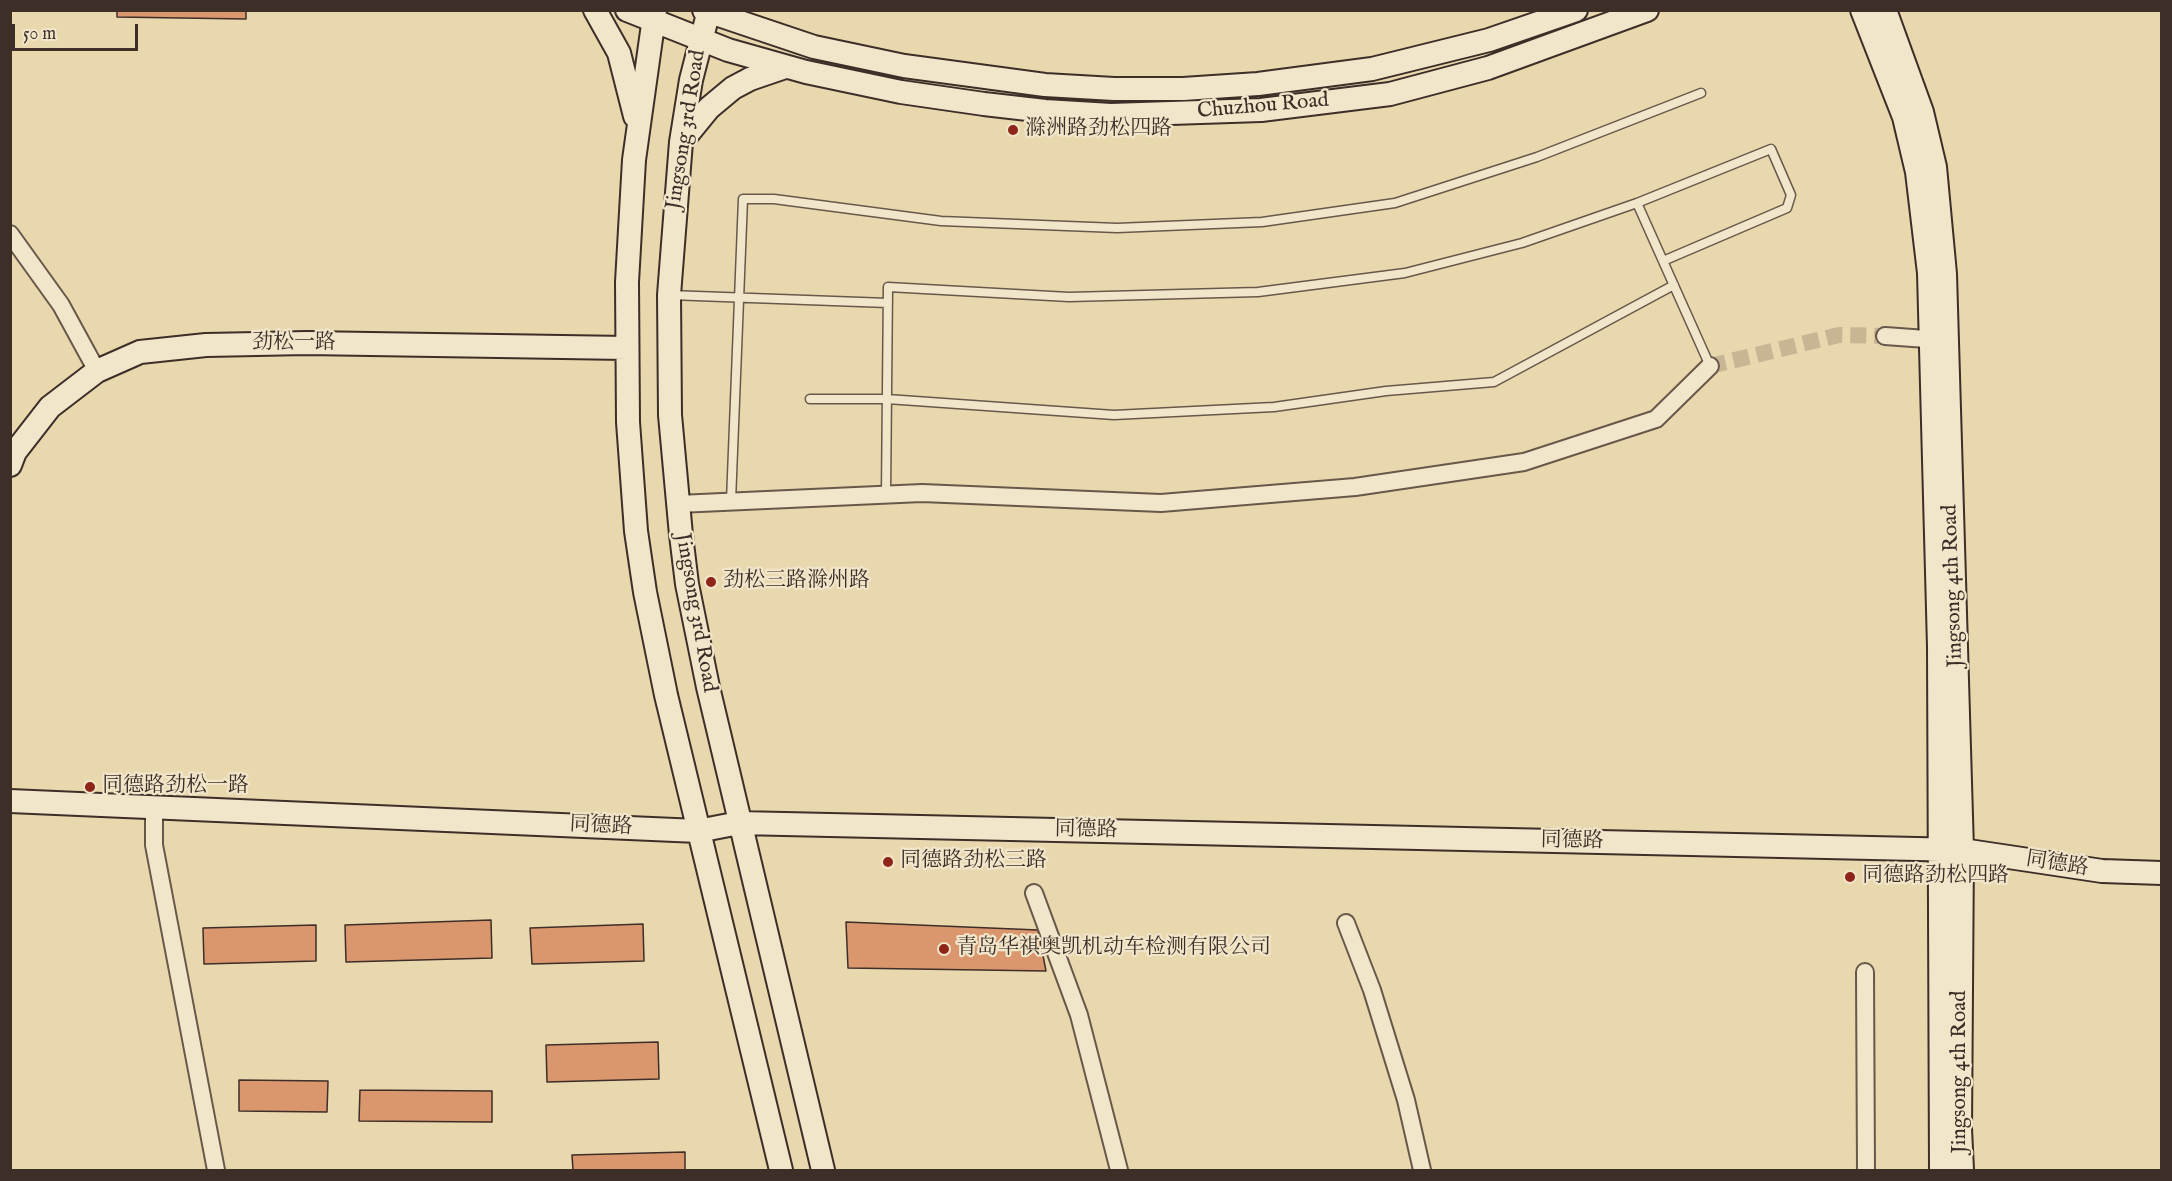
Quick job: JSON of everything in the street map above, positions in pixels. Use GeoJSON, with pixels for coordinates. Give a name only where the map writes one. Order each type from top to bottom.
{"type":"FeatureCollection","features":[{"type":"Feature","properties":{"kind":"street"},"geometry":{"type":"LineString","coordinates":[[595,10],[608,28],[619,53],[638,129]]}},
{"type":"Feature","properties":{"kind":"street","name":"Chuzhou Road"},"geometry":{"type":"LineString","coordinates":[[627,10],[653,15],[700,40],[785,67],[901,92],[1045,111],[1111,115],[1261,110],[1390,94],[1488,68],[1647,10]]}},
{"type":"Feature","properties":{"kind":"street","name":"Chuzhou Road"},"geometry":{"type":"LineString","coordinates":[[707,11],[814,46],[904,66],[1045,86],[1125,89],[1258,84],[1372,69],[1489,40],[1576,10]]}},
{"type":"Feature","properties":{"kind":"street"},"geometry":{"type":"LineString","coordinates":[[1862,10],[1904,117],[1917,172],[1939,340],[1885,336]]}},
{"type":"Feature","properties":{"kind":"street","name":"Jingsong 4th Road"},"geometry":{"type":"LineString","coordinates":[[1885,10],[1922,112],[1935,167],[1945,274],[1939,340],[1941,1170]]}},
{"type":"Feature","properties":{"kind":"street","name":"Jingsong 3rd Road"},"geometry":{"type":"LineString","coordinates":[[707,11],[681,142],[669,295],[670,415],[678,504],[687,584],[739,823],[823,1170]]}},
{"type":"Feature","properties":{"kind":"street"},"geometry":{"type":"LineString","coordinates":[[638,129],[653,15]]}},
{"type":"Feature","properties":{"kind":"street"},"geometry":{"type":"LineString","coordinates":[[681,142],[709,108],[733,88],[750,79],[785,67]]}},
{"type":"Feature","properties":{"kind":"street","name":"Jingsong 3rd Road"},"geometry":{"type":"LineString","coordinates":[[638,129],[627,282],[626,348],[631,470],[645,592],[698,831],[782,1170]]}},
{"type":"Feature","properties":{"kind":"street"},"geometry":{"type":"LineString","coordinates":[[10,234],[61,305],[97,371]]}},
{"type":"Feature","properties":{"kind":"street","name":"Jingsong 4th Road"},"geometry":{"type":"LineString","coordinates":[[1939,340],[1962,850],[1960,1129],[1962,1170]]}},
{"type":"Feature","properties":{"kind":"street","name":"劲松一路"},"geometry":{"type":"LineString","coordinates":[[10,465],[15,452],[50,407],[97,371],[140,352],[206,345],[307,343],[626,348]]}},
{"type":"Feature","properties":{"kind":"street"},"geometry":{"type":"LineString","coordinates":[[678,504],[922,493],[1161,503],[1355,488],[1524,462],[1656,418],[1710,366]]}},
{"type":"Feature","properties":{"kind":"street","name":"同德路"},"geometry":{"type":"LineString","coordinates":[[10,801],[698,831],[739,823],[1962,850],[2102,872],[2162,873]]}},
{"type":"Feature","properties":{"kind":"street"},"geometry":{"type":"LineString","coordinates":[[154,807],[154,845],[216,1170]]}},
{"type":"Feature","properties":{"kind":"street"},"geometry":{"type":"LineString","coordinates":[[1034,893],[1079,1015],[1119,1170]]}},
{"type":"Feature","properties":{"kind":"street"},"geometry":{"type":"LineString","coordinates":[[1346,923],[1372,990],[1406,1100],[1422,1170]]}},
{"type":"Feature","properties":{"kind":"street"},"geometry":{"type":"LineString","coordinates":[[1865,972],[1866,1170]]}},
{"type":"Feature","properties":{"kind":"lane"},"geometry":{"type":"LineString","coordinates":[[731,501],[742,199],[774,199],[940,222],[1117,228],[1262,222],[1395,203],[1537,157],[1701,93]]}},
{"type":"Feature","properties":{"kind":"lane"},"geometry":{"type":"LineString","coordinates":[[886,494],[888,287],[1069,297],[1258,292],[1426,267],[1522,243],[1637,203],[1771,149],[1791,195],[1787,208],[1663,261]]}},
{"type":"Feature","properties":{"kind":"lane"},"geometry":{"type":"LineString","coordinates":[[1637,203],[1710,366]]}},
{"type":"Feature","properties":{"kind":"lane"},"geometry":{"type":"LineString","coordinates":[[810,399],[887,399],[1114,415],[1274,407],[1386,391],[1494,382],[1674,285]]}},
{"type":"Feature","properties":{"kind":"lane"},"geometry":{"type":"LineString","coordinates":[[669,295],[888,303]]}},
{"type":"Feature","properties":{"kind":"building"},"geometry":{"type":"Polygon","coordinates":[[[117,10],[246,10],[246,19],[117,17],[117,10]]]}},
{"type":"Feature","properties":{"kind":"building"},"geometry":{"type":"Polygon","coordinates":[[[491,920],[492,958],[346,962],[345,925],[491,920]]]}},
{"type":"Feature","properties":{"kind":"building","name":"青岛华祺奥凯机动车检测有限公司"},"geometry":{"type":"Polygon","coordinates":[[[846,922],[1038,930],[1046,971],[848,968],[846,922]]]}},
{"type":"Feature","properties":{"kind":"building"},"geometry":{"type":"Polygon","coordinates":[[[643,924],[644,961],[532,964],[530,928],[643,924]]]}},
{"type":"Feature","properties":{"kind":"building"},"geometry":{"type":"Polygon","coordinates":[[[316,925],[316,961],[204,964],[203,928],[316,925]]]}},
{"type":"Feature","properties":{"kind":"building"},"geometry":{"type":"Polygon","coordinates":[[[658,1042],[659,1079],[547,1082],[546,1045],[658,1042]]]}},
{"type":"Feature","properties":{"kind":"building"},"geometry":{"type":"Polygon","coordinates":[[[239,1080],[328,1081],[327,1112],[239,1111],[239,1080]]]}},
{"type":"Feature","properties":{"kind":"building"},"geometry":{"type":"Polygon","coordinates":[[[360,1090],[492,1091],[492,1122],[359,1121],[360,1090]]]}},
{"type":"Feature","properties":{"kind":"building"},"geometry":{"type":"Polygon","coordinates":[[[685,1152],[685,1170],[573,1170],[572,1155],[685,1152]]]}},
{"type":"Feature","properties":{"kind":"tunnel"},"geometry":{"type":"LineString","coordinates":[[1710,366],[1839,335],[1885,336]]}},
{"type":"Feature","properties":{"kind":"place","name":"滁洲路劲松四路"},"geometry":{"type":"Point","coordinates":[1013,130]}},
{"type":"Feature","properties":{"kind":"place","name":"劲松三路滁州路"},"geometry":{"type":"Point","coordinates":[711,582]}},
{"type":"Feature","properties":{"kind":"place","name":"同德路劲松一路"},"geometry":{"type":"Point","coordinates":[90,787]}},
{"type":"Feature","properties":{"kind":"place","name":"同德路劲松三路"},"geometry":{"type":"Point","coordinates":[888,862]}},
{"type":"Feature","properties":{"kind":"place","name":"同德路劲松四路"},"geometry":{"type":"Point","coordinates":[1850,877]}},
{"type":"Feature","properties":{"kind":"place","name":"青岛华祺奥凯机动车检测有限公司"},"geometry":{"type":"Point","coordinates":[944,949]}}]}
